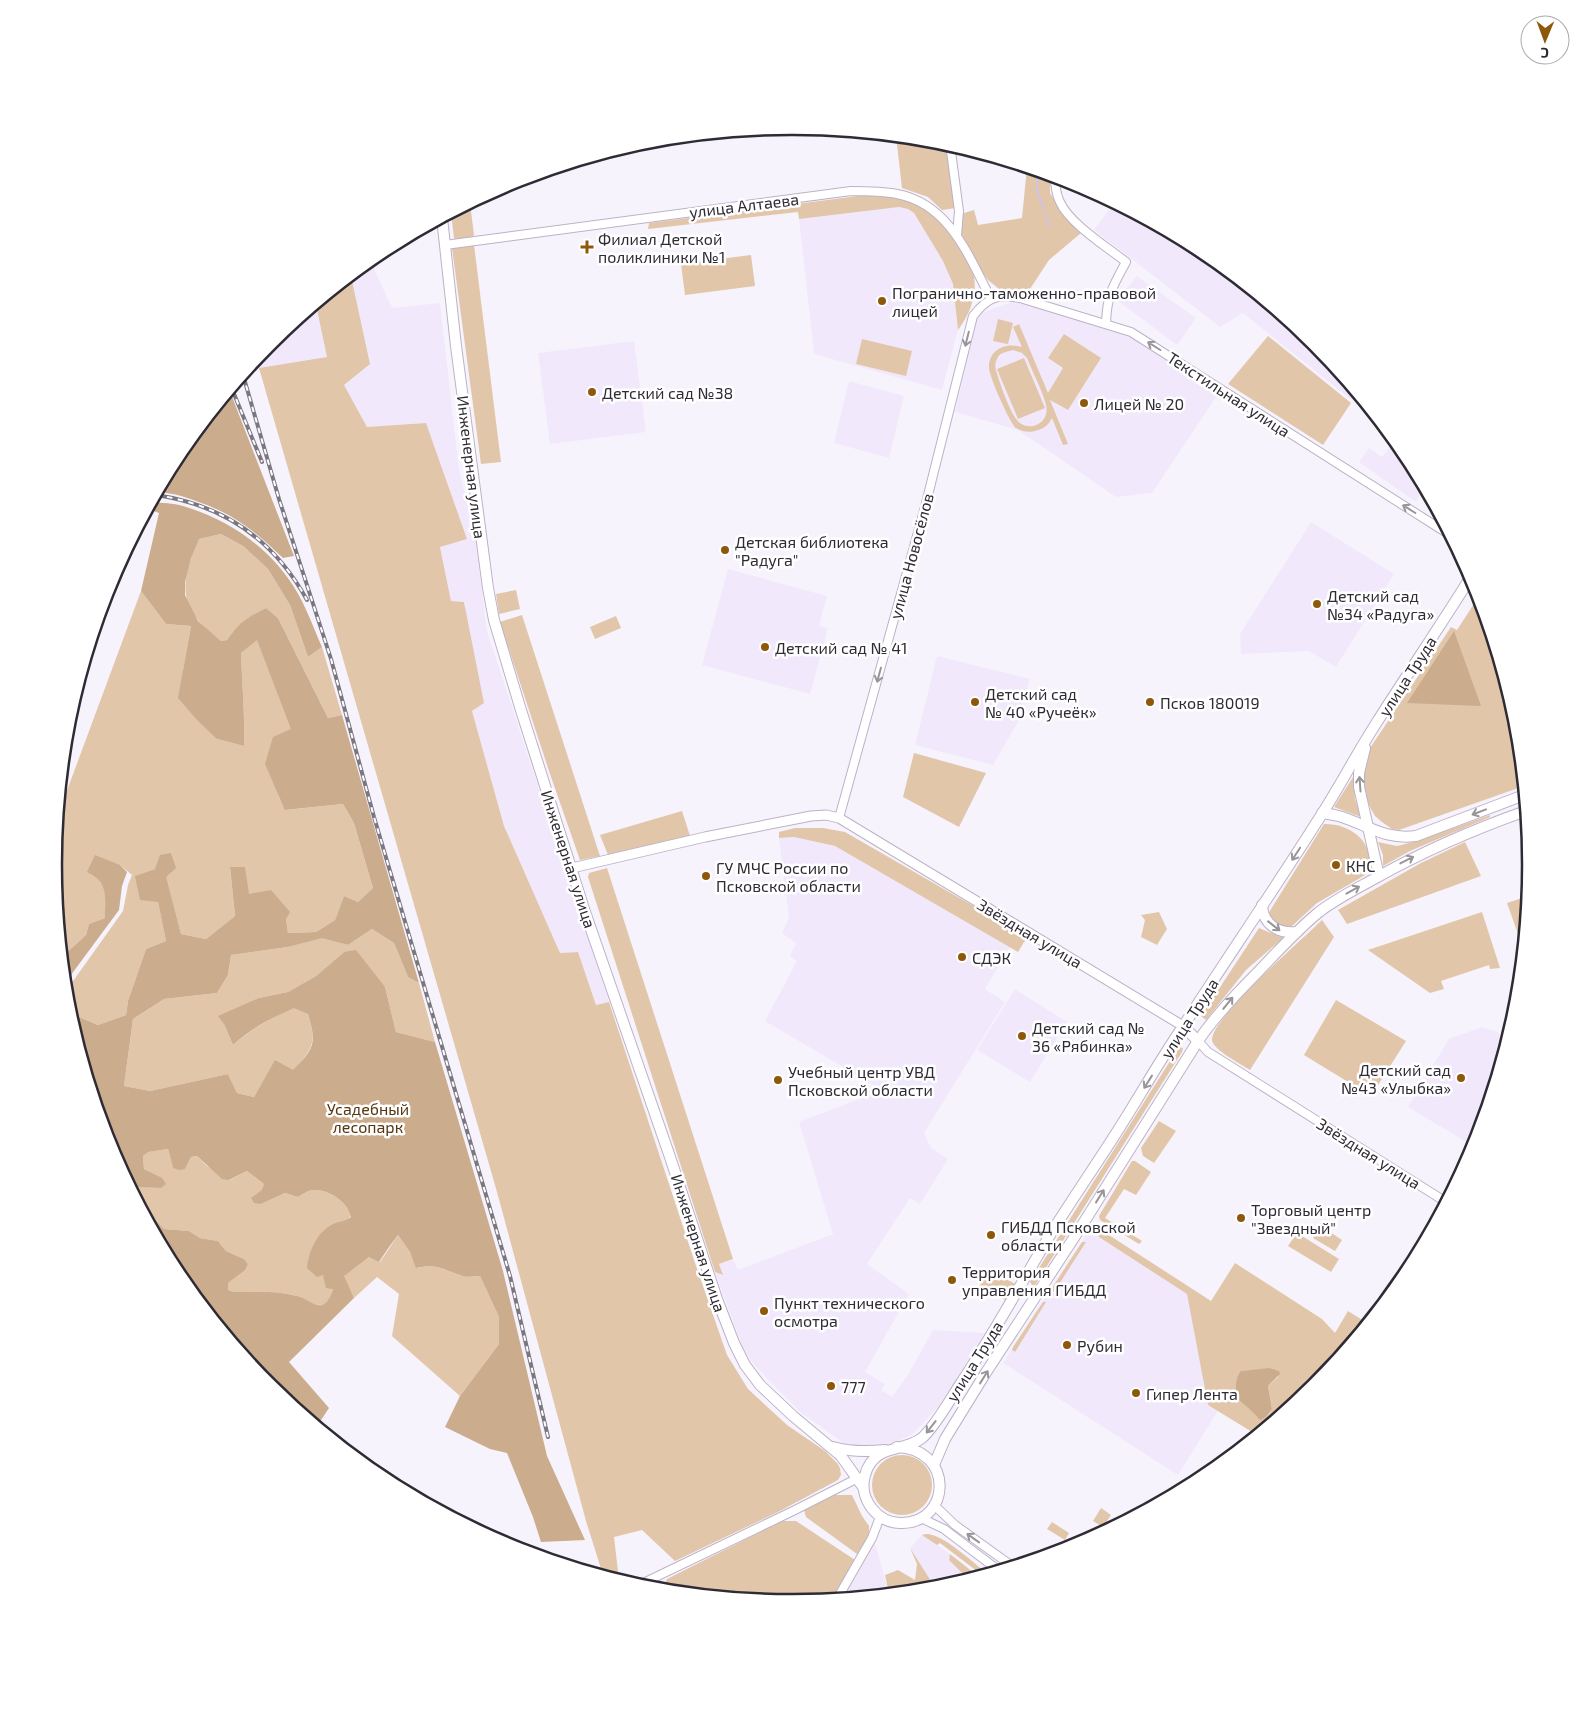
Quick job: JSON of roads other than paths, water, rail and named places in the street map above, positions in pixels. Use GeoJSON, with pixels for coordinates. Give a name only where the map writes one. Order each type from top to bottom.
{"type":"FeatureCollection","features":[{"type":"Feature","properties":{"kind":"main road","name":"Инженерная улица"},"geometry":{"type":"LineString","coordinates":[[443,224],[457,354],[488,588],[494,620],[522,716],[585,912],[670,1157],[716,1300],[744,1365],[760,1385],[793,1416],[842,1456],[863,1487],[868,1503],[880,1517]]}},
{"type":"Feature","properties":{"kind":"main road","name":"улица Труда"},"geometry":{"type":"LineString","coordinates":[[894,1448],[920,1439],[933,1424],[980,1352],[1056,1227],[1183,1026],[1322,813],[1367,738],[1466,584]]}},
{"type":"Feature","properties":{"kind":"main road"},"geometry":{"type":"LineString","coordinates":[[1367,738],[1359,780],[1378,876]]}},
{"type":"Feature","properties":{"kind":"main road"},"geometry":{"type":"LineString","coordinates":[[1322,813],[1341,817],[1369,829],[1396,837],[1416,836],[1519,797]]}},
{"type":"Feature","properties":{"kind":"main road","name":"улица Труда"},"geometry":{"type":"LineString","coordinates":[[934,1464],[944,1439],[985,1374],[1198,1042],[1234,996],[1297,932],[1320,912],[1345,895],[1406,860],[1445,842],[1521,813]]}},
{"type":"Feature","properties":{"kind":"main road"},"geometry":{"type":"LineString","coordinates":[[1262,905],[1264,916],[1274,928],[1288,933],[1297,932]]}},
{"type":"Feature","properties":{"kind":"main road","name":"Звёздная улица"},"geometry":{"type":"LineString","coordinates":[[1183,1026],[1198,1042]]}},
{"type":"Feature","properties":{"kind":"main road","name":"Инженерная улица"},"geometry":{"type":"LineString","coordinates":[[832,1446],[863,1452],[908,1448],[927,1456],[934,1464]]}},
{"type":"Feature","properties":{"kind":"main road"},"geometry":{"type":"LineString","coordinates":[[863,1487],[870,1463],[879,1454],[894,1448]]}},
{"type":"Feature","properties":{"kind":"main road"},"geometry":{"type":"LineString","coordinates":[[880,1517],[895,1523],[904,1523],[921,1518],[934,1505],[940,1489],[938,1472],[934,1464]]}},
{"type":"Feature","properties":{"kind":"street"},"geometry":{"type":"LineString","coordinates":[[951,153],[959,211],[957,235]]}},
{"type":"Feature","properties":{"kind":"street"},"geometry":{"type":"LineString","coordinates":[[1056,184],[1060,203],[1067,215],[1126,262],[1110,291],[1106,309],[1106,323]]}},
{"type":"Feature","properties":{"kind":"street","name":"улица Алтаева"},"geometry":{"type":"LineString","coordinates":[[445,244],[851,191],[883,192],[916,200],[925,204],[943,218],[957,235],[991,299]]}},
{"type":"Feature","properties":{"kind":"street","name":"Текстильная улица"},"geometry":{"type":"LineString","coordinates":[[991,299],[1006,295],[1020,298],[1131,332],[1440,529]]}},
{"type":"Feature","properties":{"kind":"street","name":"улица Новосёлов"},"geometry":{"type":"LineString","coordinates":[[839,818],[925,507],[973,316],[982,305],[991,299]]}},
{"type":"Feature","properties":{"kind":"street","name":"Звёздная улица"},"geometry":{"type":"LineString","coordinates":[[572,868],[705,837],[811,816],[826,815],[839,818],[1183,1026]]}},
{"type":"Feature","properties":{"kind":"street","name":"Звёздная улица"},"geometry":{"type":"LineString","coordinates":[[1198,1042],[1208,1052],[1441,1199]]}},
{"type":"Feature","properties":{"kind":"street"},"geometry":{"type":"LineString","coordinates":[[650,1580],[858,1478]]}},
{"type":"Feature","properties":{"kind":"street"},"geometry":{"type":"LineString","coordinates":[[934,1505],[955,1525],[1007,1562]]}},
{"type":"Feature","properties":{"kind":"street"},"geometry":{"type":"LineString","coordinates":[[840,1593],[872,1538],[880,1517]]}},
{"type":"Feature","properties":{"kind":"street"},"geometry":{"type":"LineString","coordinates":[[921,1518],[944,1529],[993,1566]]}},
{"type":"Feature","properties":{"kind":"waterway"},"geometry":{"type":"LineString","coordinates":[[1037,177],[1037,190],[1044,209]]}},
{"type":"Feature","properties":{"kind":"waterway"},"geometry":{"type":"LineString","coordinates":[[1046,216],[1050,227]]}},
{"type":"Feature","properties":{"kind":"railway"},"geometry":{"type":"LineString","coordinates":[[245,382],[279,499],[331,659],[374,817],[510,1276],[548,1437]]}},
{"type":"Feature","properties":{"kind":"railway"},"geometry":{"type":"LineString","coordinates":[[234,395],[262,462]]}},
{"type":"Feature","properties":{"kind":"railway"},"geometry":{"type":"LineString","coordinates":[[162,496],[204,507],[245,529],[263,543],[279,560],[307,600]]}},
{"type":"Feature","properties":{"kind":"place","name":"Филиал Детской поликлиники №1"},"geometry":{"type":"Point","coordinates":[587,247]}},
{"type":"Feature","properties":{"kind":"place","name":"Погранично-таможенно-правовой лицей"},"geometry":{"type":"Point","coordinates":[882,301]}},
{"type":"Feature","properties":{"kind":"place","name":"Детский сад №38"},"geometry":{"type":"Point","coordinates":[592,392]}},
{"type":"Feature","properties":{"kind":"place","name":"Лицей № 20"},"geometry":{"type":"Point","coordinates":[1084,403]}},
{"type":"Feature","properties":{"kind":"place","name":"Детская библиотека \"Радуга\""},"geometry":{"type":"Point","coordinates":[725,550]}},
{"type":"Feature","properties":{"kind":"place","name":"Детский сад №34 «Радуга»"},"geometry":{"type":"Point","coordinates":[1317,604]}},
{"type":"Feature","properties":{"kind":"place","name":"Детский сад № 41"},"geometry":{"type":"Point","coordinates":[765,647]}},
{"type":"Feature","properties":{"kind":"place","name":"Детский сад № 40 «Ручеёк»"},"geometry":{"type":"Point","coordinates":[975,702]}},
{"type":"Feature","properties":{"kind":"place","name":"Псков 180019"},"geometry":{"type":"Point","coordinates":[1150,702]}},
{"type":"Feature","properties":{"kind":"place","name":"КНС"},"geometry":{"type":"Point","coordinates":[1336,865]}},
{"type":"Feature","properties":{"kind":"place","name":"ГУ МЧС России по Псковской области"},"geometry":{"type":"Point","coordinates":[706,876]}},
{"type":"Feature","properties":{"kind":"place","name":"СДЭК"},"geometry":{"type":"Point","coordinates":[962,957]}},
{"type":"Feature","properties":{"kind":"place","name":"Детский сад № 36 «Рябинка»"},"geometry":{"type":"Point","coordinates":[1022,1036]}},
{"type":"Feature","properties":{"kind":"place","name":"Детский сад №43 «Улыбка»"},"geometry":{"type":"Point","coordinates":[1461,1078]}},
{"type":"Feature","properties":{"kind":"place","name":"Учебный центр УВД Псковской области"},"geometry":{"type":"Point","coordinates":[778,1080]}},
{"type":"Feature","properties":{"kind":"place","name":"Торговый центр \"Звездный\""},"geometry":{"type":"Point","coordinates":[1241,1218]}},
{"type":"Feature","properties":{"kind":"place","name":"ГИБДД Псковской области"},"geometry":{"type":"Point","coordinates":[991,1235]}},
{"type":"Feature","properties":{"kind":"place","name":"Территория управления ГИБДД"},"geometry":{"type":"Point","coordinates":[952,1280]}},
{"type":"Feature","properties":{"kind":"place","name":"Пункт технического осмотра"},"geometry":{"type":"Point","coordinates":[764,1311]}},
{"type":"Feature","properties":{"kind":"place","name":"Рубин"},"geometry":{"type":"Point","coordinates":[1067,1345]}},
{"type":"Feature","properties":{"kind":"place","name":"777"},"geometry":{"type":"Point","coordinates":[831,1386]}},
{"type":"Feature","properties":{"kind":"place","name":"Гипер Лента"},"geometry":{"type":"Point","coordinates":[1136,1393]}},
{"type":"Feature","properties":{"kind":"park label","name":"Усадебный лесопарк"},"geometry":{"type":"Point","coordinates":[368,1117]}}]}
